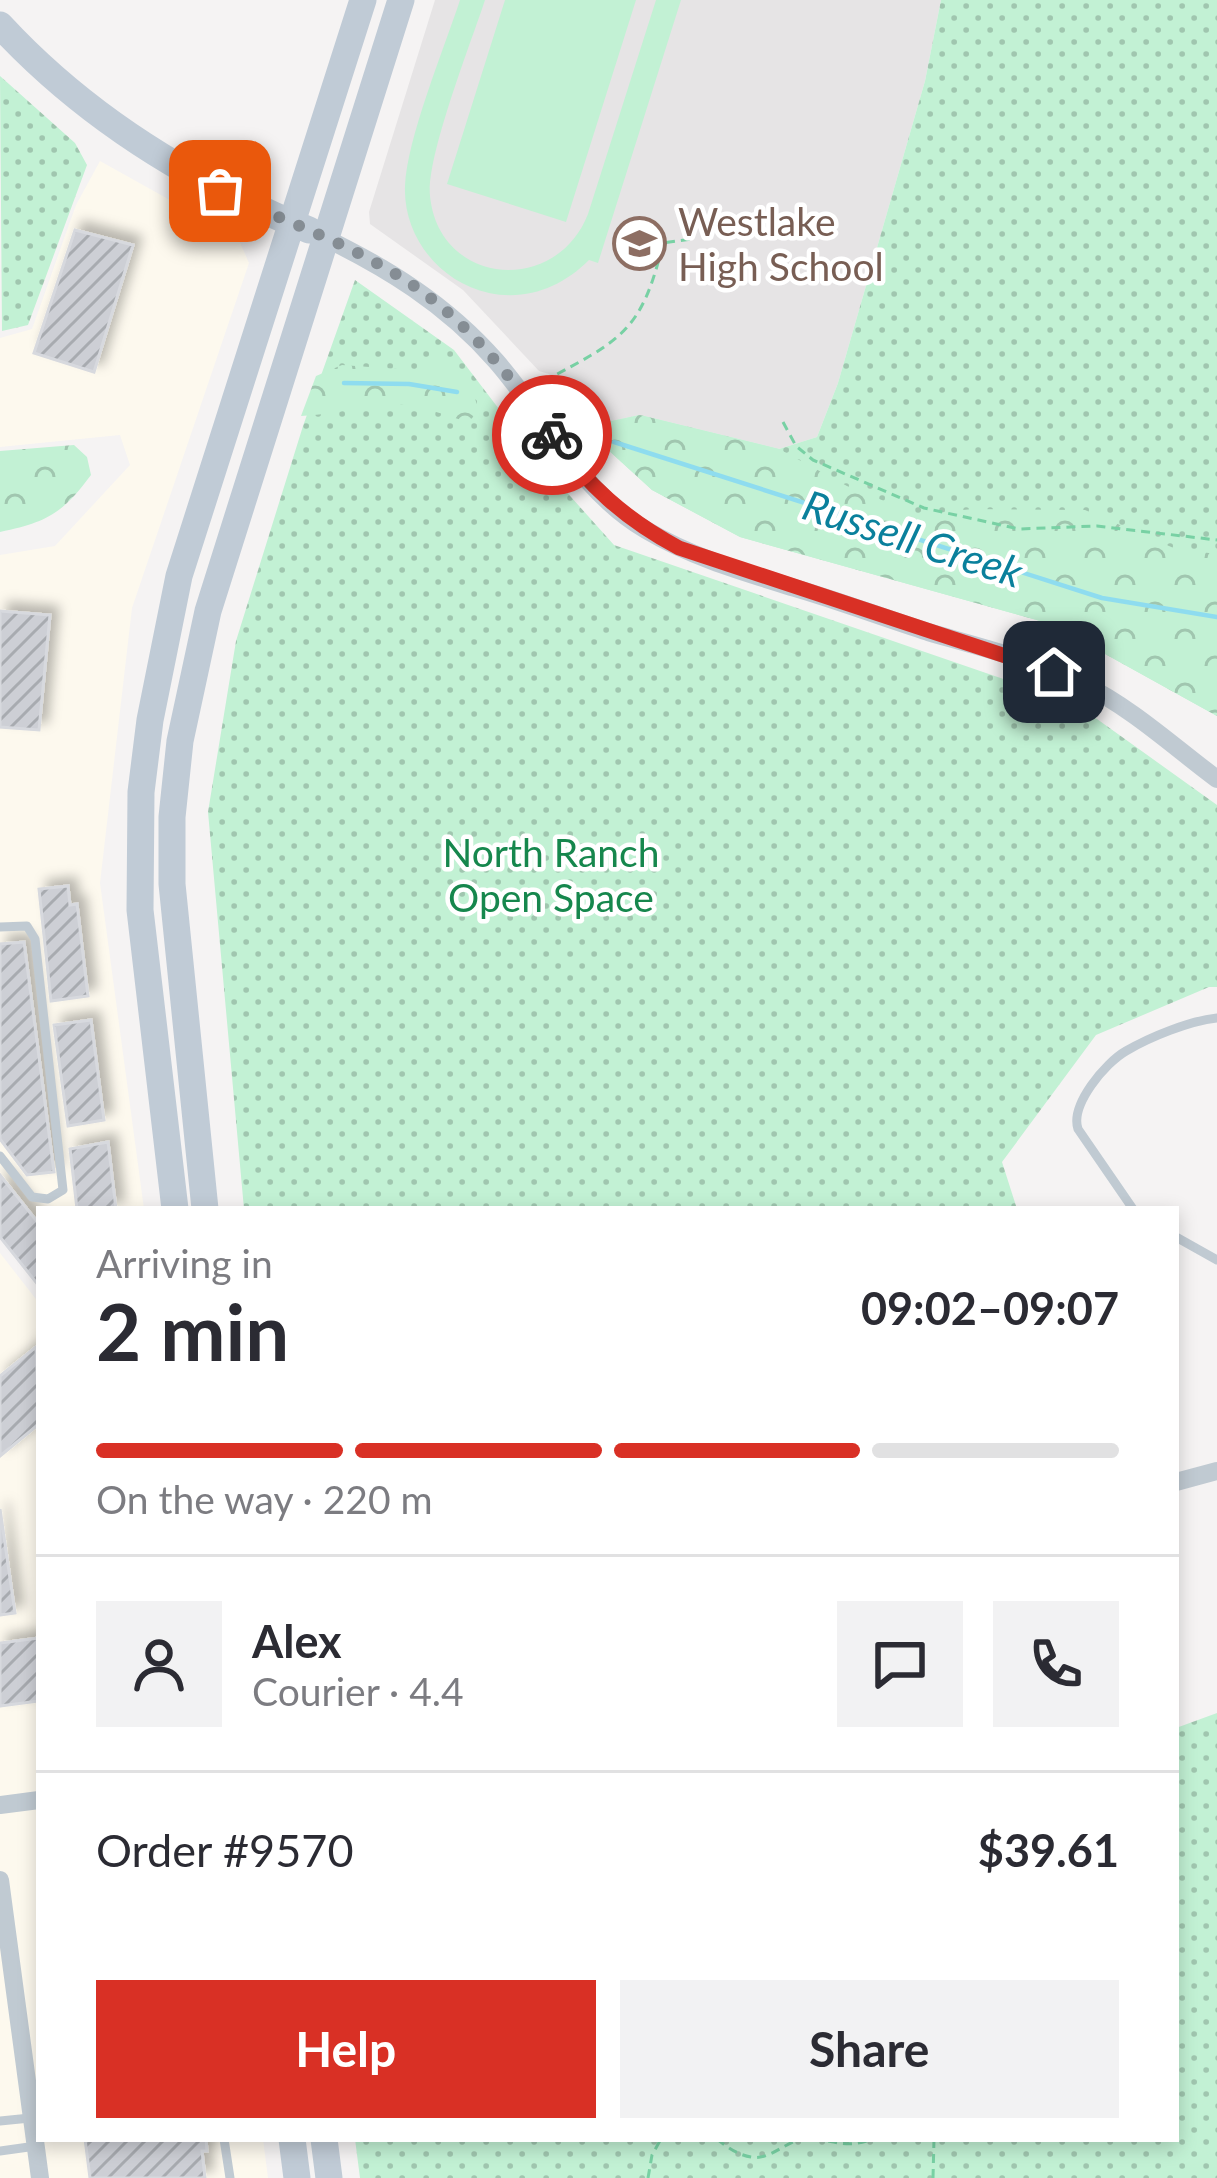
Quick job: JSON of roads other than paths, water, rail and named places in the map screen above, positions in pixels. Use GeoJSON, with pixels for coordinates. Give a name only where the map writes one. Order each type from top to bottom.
{"type":"FeatureCollection","features":[{"type":"Feature","properties":{"kind":"main road"},"geometry":{"type":"LineString","coordinates":[[205,1206],[182,1012],[172,818],[191,678],[310,231],[363,0]]}},
{"type":"Feature","properties":{"kind":"main road"},"geometry":{"type":"LineString","coordinates":[[175,1206],[147,985],[138,850],[150,720],[179,576],[401,0]]}},
{"type":"Feature","properties":{"kind":"main road"},"geometry":{"type":"LineString","coordinates":[[0,25],[66,88],[164,160],[310,231]]}},
{"type":"Feature","properties":{"kind":"main road"},"geometry":{"type":"LineString","coordinates":[[138,850],[155,857],[166,984],[182,1012]]}},
{"type":"Feature","properties":{"kind":"main road"},"geometry":{"type":"LineString","coordinates":[[292,2142],[297,2178]]}},
{"type":"Feature","properties":{"kind":"main road"},"geometry":{"type":"LineString","coordinates":[[324,2142],[328,2178]]}},
{"type":"Feature","properties":{"kind":"street"},"geometry":{"type":"LineString","coordinates":[[310,231],[408,283],[466,329],[524,396],[577,469],[645,530],[722,564],[1086,685],[1217,779]]}},
{"type":"Feature","properties":{"kind":"street"},"geometry":{"type":"LineString","coordinates":[[1179,1481],[1217,1471]]}},
{"type":"Feature","properties":{"kind":"street"},"geometry":{"type":"LineString","coordinates":[[0,1805],[36,1800]]}},
{"type":"Feature","properties":{"kind":"street"},"geometry":{"type":"LineString","coordinates":[[0,1880],[35,2131]]}},
{"type":"Feature","properties":{"kind":"street"},"geometry":{"type":"LineString","coordinates":[[36,2142],[40,2178]]}},
{"type":"Feature","properties":{"kind":"lane"},"geometry":{"type":"LineString","coordinates":[[0,927],[27,926],[35,939],[63,1190],[48,1199],[32,1197],[0,1156]]}},
{"type":"Feature","properties":{"kind":"lane"},"geometry":{"type":"LineString","coordinates":[[1130,1206],[1078,1129],[1079,1105],[1124,1052],[1217,1018]]}},
{"type":"Feature","properties":{"kind":"lane"},"geometry":{"type":"LineString","coordinates":[[1179,1239],[1217,1261]]}},
{"type":"Feature","properties":{"kind":"lane"},"geometry":{"type":"LineString","coordinates":[[0,2121],[35,2131]]}},
{"type":"Feature","properties":{"kind":"lane"},"geometry":{"type":"LineString","coordinates":[[0,2151],[35,2131]]}},
{"type":"Feature","properties":{"kind":"lane"},"geometry":{"type":"LineString","coordinates":[[224,2142],[230,2178]]}},
{"type":"Feature","properties":{"kind":"waterway","name":"Russell Creek"},"geometry":{"type":"LineString","coordinates":[[344,383],[409,384],[457,392]]}},
{"type":"Feature","properties":{"kind":"waterway","name":"Russell Creek"},"geometry":{"type":"LineString","coordinates":[[614,442],[1102,598],[1217,617]]}},
{"type":"Feature","properties":{"kind":"place","name":"Westlake High School"},"geometry":{"type":"Point","coordinates":[639,243]}},
{"type":"Feature","properties":{"kind":"park label","name":"North Ranch Open Space"},"geometry":{"type":"Point","coordinates":[551,874]}}]}
